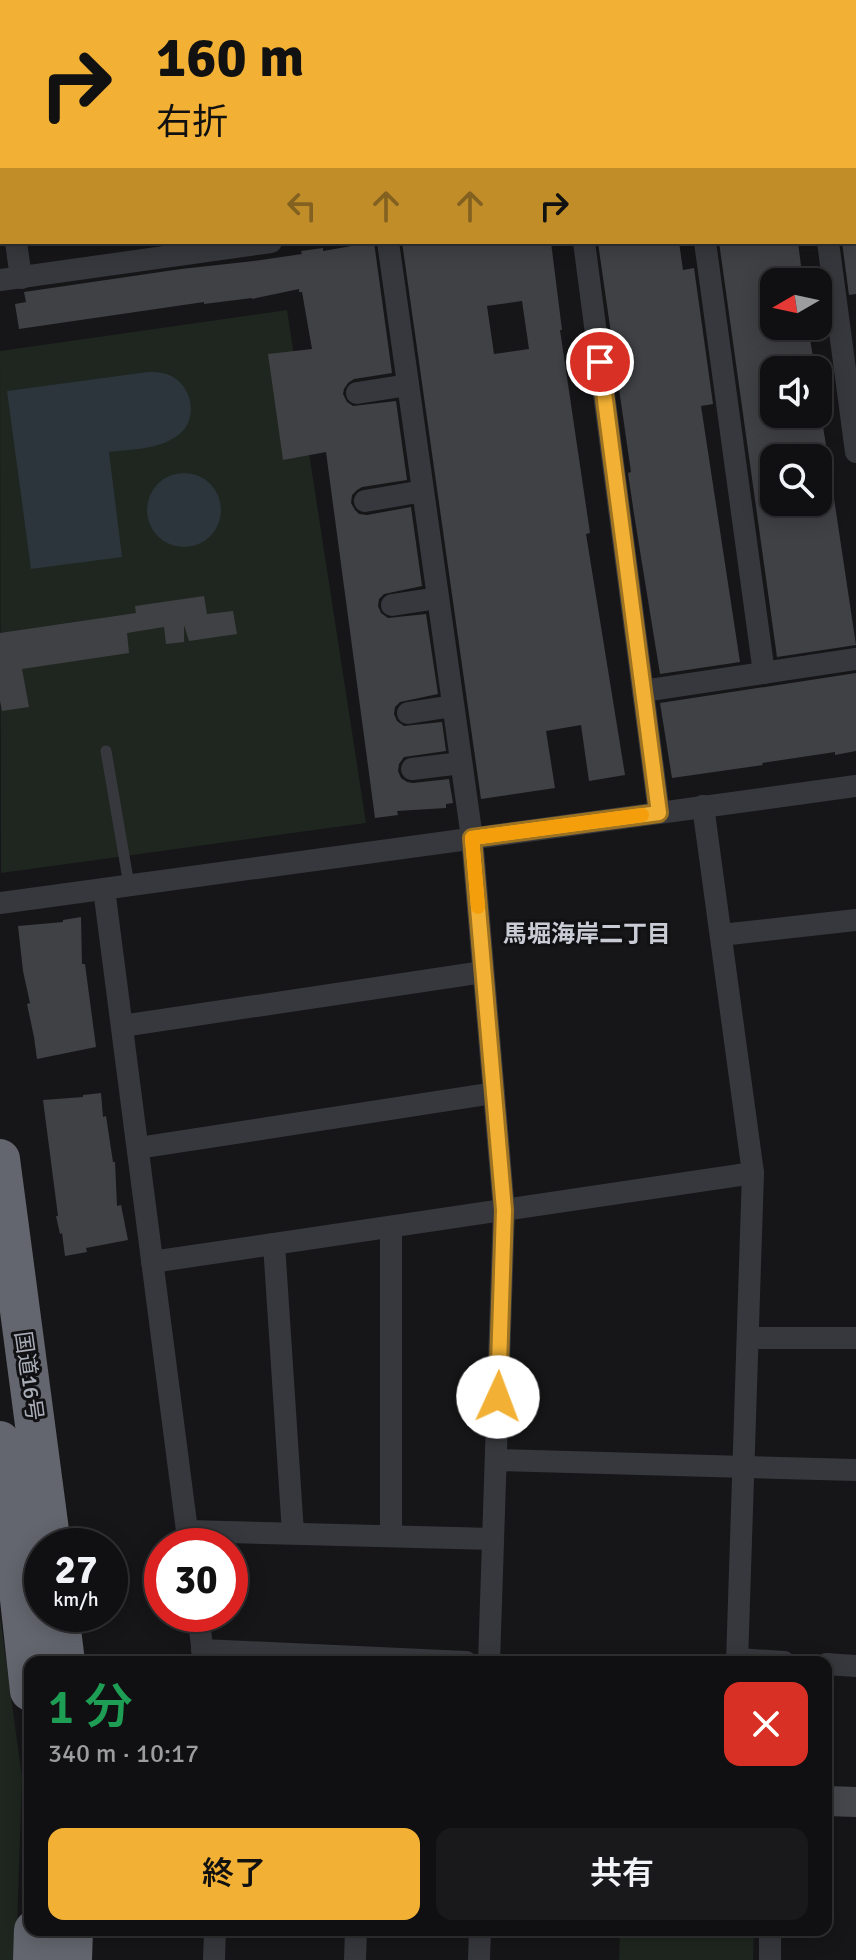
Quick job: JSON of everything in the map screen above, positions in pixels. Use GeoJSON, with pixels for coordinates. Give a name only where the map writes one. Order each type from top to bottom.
{"type":"FeatureCollection","features":[{"type":"Feature","properties":{"kind":"highway","name":"国道16号"},"geometry":{"type":"LineString","coordinates":[[0,1159],[49,1528]]}},
{"type":"Feature","properties":{"kind":"highway","name":"国道16号"},"geometry":{"type":"LineString","coordinates":[[0,1441],[26,1656]]}},
{"type":"Feature","properties":{"kind":"highway"},"geometry":{"type":"LineString","coordinates":[[61,1632],[64,1656]]}},
{"type":"Feature","properties":{"kind":"highway"},"geometry":{"type":"LineString","coordinates":[[33,1960],[34,1936]]}},
{"type":"Feature","properties":{"kind":"highway"},"geometry":{"type":"LineString","coordinates":[[72,1960],[73,1936]]}},
{"type":"Feature","properties":{"kind":"street"},"geometry":{"type":"LineString","coordinates":[[16,244],[10,279],[257,244]]}},
{"type":"Feature","properties":{"kind":"street"},"geometry":{"type":"LineString","coordinates":[[388,244],[472,838],[504,1210],[489,1656]]}},
{"type":"Feature","properties":{"kind":"street"},"geometry":{"type":"LineString","coordinates":[[584,244],[659,813]]}},
{"type":"Feature","properties":{"kind":"street"},"geometry":{"type":"LineString","coordinates":[[705,244],[764,673]]}},
{"type":"Feature","properties":{"kind":"street"},"geometry":{"type":"LineString","coordinates":[[828,244],[853,405],[856,452]]}},
{"type":"Feature","properties":{"kind":"street"},"geometry":{"type":"LineString","coordinates":[[357,393],[408,385]]}},
{"type":"Feature","properties":{"kind":"street"},"geometry":{"type":"LineString","coordinates":[[365,501],[423,491]]}},
{"type":"Feature","properties":{"kind":"street"},"geometry":{"type":"LineString","coordinates":[[392,605],[438,598]]}},
{"type":"Feature","properties":{"kind":"street"},"geometry":{"type":"LineString","coordinates":[[643,691],[856,659]]}},
{"type":"Feature","properties":{"kind":"street"},"geometry":{"type":"LineString","coordinates":[[408,713],[453,706]]}},
{"type":"Feature","properties":{"kind":"street"},"geometry":{"type":"LineString","coordinates":[[412,769],[461,763]]}},
{"type":"Feature","properties":{"kind":"street"},"geometry":{"type":"LineString","coordinates":[[0,903],[856,786]]}},
{"type":"Feature","properties":{"kind":"street"},"geometry":{"type":"LineString","coordinates":[[703,806],[753,1173],[737,1656]]}},
{"type":"Feature","properties":{"kind":"street"},"geometry":{"type":"LineString","coordinates":[[104,889],[187,1528]]}},
{"type":"Feature","properties":{"kind":"street"},"geometry":{"type":"LineString","coordinates":[[721,935],[856,920]]}},
{"type":"Feature","properties":{"kind":"street"},"geometry":{"type":"LineString","coordinates":[[122,1026],[483,972]]}},
{"type":"Feature","properties":{"kind":"street"},"geometry":{"type":"LineString","coordinates":[[138,1148],[494,1093]]}},
{"type":"Feature","properties":{"kind":"street"},"geometry":{"type":"LineString","coordinates":[[152,1262],[753,1173]]}},
{"type":"Feature","properties":{"kind":"street"},"geometry":{"type":"LineString","coordinates":[[391,1227],[391,1536]]}},
{"type":"Feature","properties":{"kind":"street"},"geometry":{"type":"LineString","coordinates":[[274,1244],[293,1533]]}},
{"type":"Feature","properties":{"kind":"street"},"geometry":{"type":"LineString","coordinates":[[748,1338],[856,1338]]}},
{"type":"Feature","properties":{"kind":"street"},"geometry":{"type":"LineString","coordinates":[[496,1460],[856,1470]]}},
{"type":"Feature","properties":{"kind":"street"},"geometry":{"type":"LineString","coordinates":[[248,1535],[293,1533],[493,1539]]}},
{"type":"Feature","properties":{"kind":"street"},"geometry":{"type":"LineString","coordinates":[[200,1632],[203,1656]]}},
{"type":"Feature","properties":{"kind":"street"},"geometry":{"type":"LineString","coordinates":[[832,1664],[856,1666]]}},
{"type":"Feature","properties":{"kind":"street"},"geometry":{"type":"LineString","coordinates":[[832,1801],[856,1802]]}},
{"type":"Feature","properties":{"kind":"street"},"geometry":{"type":"LineString","coordinates":[[214,1960],[215,1936]]}},
{"type":"Feature","properties":{"kind":"street"},"geometry":{"type":"LineString","coordinates":[[355,1960],[356,1936]]}},
{"type":"Feature","properties":{"kind":"street"},"geometry":{"type":"LineString","coordinates":[[479,1960],[480,1936]]}},
{"type":"Feature","properties":{"kind":"street"},"geometry":{"type":"LineString","coordinates":[[770,1936],[770,1960]]}},
{"type":"Feature","properties":{"kind":"lane"},"geometry":{"type":"LineString","coordinates":[[106,751],[129,885]]}},
{"type":"Feature","properties":{"kind":"shaded area"},"geometry":{"type":"Polygon","coordinates":[[[287,310],[366,823],[1,873],[0,351],[287,310]]]}},
{"type":"Feature","properties":{"kind":"shaded area"},"geometry":{"type":"Polygon","coordinates":[[[148,372],[167,374],[180,382],[189,397],[190,414],[184,430],[169,441],[109,452],[122,557],[31,569],[7,391],[148,372]]]}},
{"type":"Feature","properties":{"kind":"shaded area"},"geometry":{"type":"Polygon","coordinates":[[[177,473],[191,473],[205,479],[215,489],[221,510],[215,531],[205,541],[191,547],[177,547],[163,541],[153,531],[147,517],[147,503],[153,489],[163,479],[177,473]]]}},
{"type":"Feature","properties":{"kind":"shaded area"},"geometry":{"type":"Polygon","coordinates":[[[0,1616],[22,1777],[16,1960],[0,1960],[0,1616]]]}},
{"type":"Feature","properties":{"kind":"shaded area"},"geometry":{"type":"Polygon","coordinates":[[[620,1936],[754,1936],[753,1960],[619,1960],[620,1936]]]}},
{"type":"Feature","properties":{"kind":"building"},"geometry":{"type":"Polygon","coordinates":[[[374,244],[392,373],[354,379],[348,383],[343,394],[353,406],[396,401],[407,480],[362,487],[352,495],[351,503],[359,514],[367,515],[411,507],[422,586],[384,594],[378,606],[388,618],[426,614],[438,694],[400,702],[394,714],[404,726],[442,722],[446,751],[404,757],[398,771],[401,778],[413,783],[449,779],[453,803],[446,804],[446,808],[397,811],[398,815],[375,818],[326,452],[283,460],[268,354],[312,349],[302,292],[299,289],[252,299],[204,302],[19,329],[15,304],[26,302],[24,292],[302,254],[301,251],[323,248],[323,251],[374,244]]]}},
{"type":"Feature","properties":{"kind":"building"},"geometry":{"type":"Polygon","coordinates":[[[402,244],[551,244],[560,330],[590,533],[586,534],[625,775],[589,781],[581,725],[546,731],[555,788],[481,799],[402,244]],[[522,301],[487,306],[494,354],[529,349],[522,301]]]}},
{"type":"Feature","properties":{"kind":"building"},"geometry":{"type":"Polygon","coordinates":[[[598,244],[679,244],[683,270],[694,268],[713,404],[701,406],[740,662],[660,674],[628,473],[631,472],[598,244]]]}},
{"type":"Feature","properties":{"kind":"building"},"geometry":{"type":"Polygon","coordinates":[[[719,244],[798,244],[801,268],[760,268],[760,340],[810,340],[813,356],[760,356],[760,428],[823,428],[826,444],[760,444],[760,516],[832,516],[832,485],[856,645],[777,657],[719,244]]]}},
{"type":"Feature","properties":{"kind":"building"},"geometry":{"type":"Polygon","coordinates":[[[842,244],[856,244],[856,294],[849,295],[842,244]]]}},
{"type":"Feature","properties":{"kind":"building"},"geometry":{"type":"Polygon","coordinates":[[[204,596],[207,614],[233,611],[237,634],[189,641],[184,625],[184,642],[166,644],[164,627],[127,633],[129,653],[22,669],[29,707],[2,711],[0,633],[136,613],[135,606],[204,596]]]}},
{"type":"Feature","properties":{"kind":"building"},"geometry":{"type":"Polygon","coordinates":[[[856,673],[856,751],[672,778],[660,703],[856,673]]]}},
{"type":"Feature","properties":{"kind":"building"},"geometry":{"type":"Polygon","coordinates":[[[81,917],[82,964],[85,964],[96,1047],[37,1059],[18,926],[63,922],[81,917]]]}},
{"type":"Feature","properties":{"kind":"building"},"geometry":{"type":"Polygon","coordinates":[[[101,1093],[103,1117],[106,1116],[115,1162],[117,1206],[121,1205],[128,1240],[86,1248],[87,1252],[65,1256],[56,1216],[43,1100],[101,1093]]]}},
{"type":"Feature","properties":{"kind":"slow traffic"},"geometry":{"type":"LineString","coordinates":[[478,907],[472,838],[642,815]]}},
{"type":"Feature","properties":{"kind":"district","name":"馬堀海岸二丁目"},"geometry":{"type":"Point","coordinates":[587,934]}},
{"type":"Feature","properties":{"kind":"route"},"geometry":{"type":"LineString","coordinates":[[498,1397],[504,1210],[472,838],[659,813],[600,362]]}}]}
